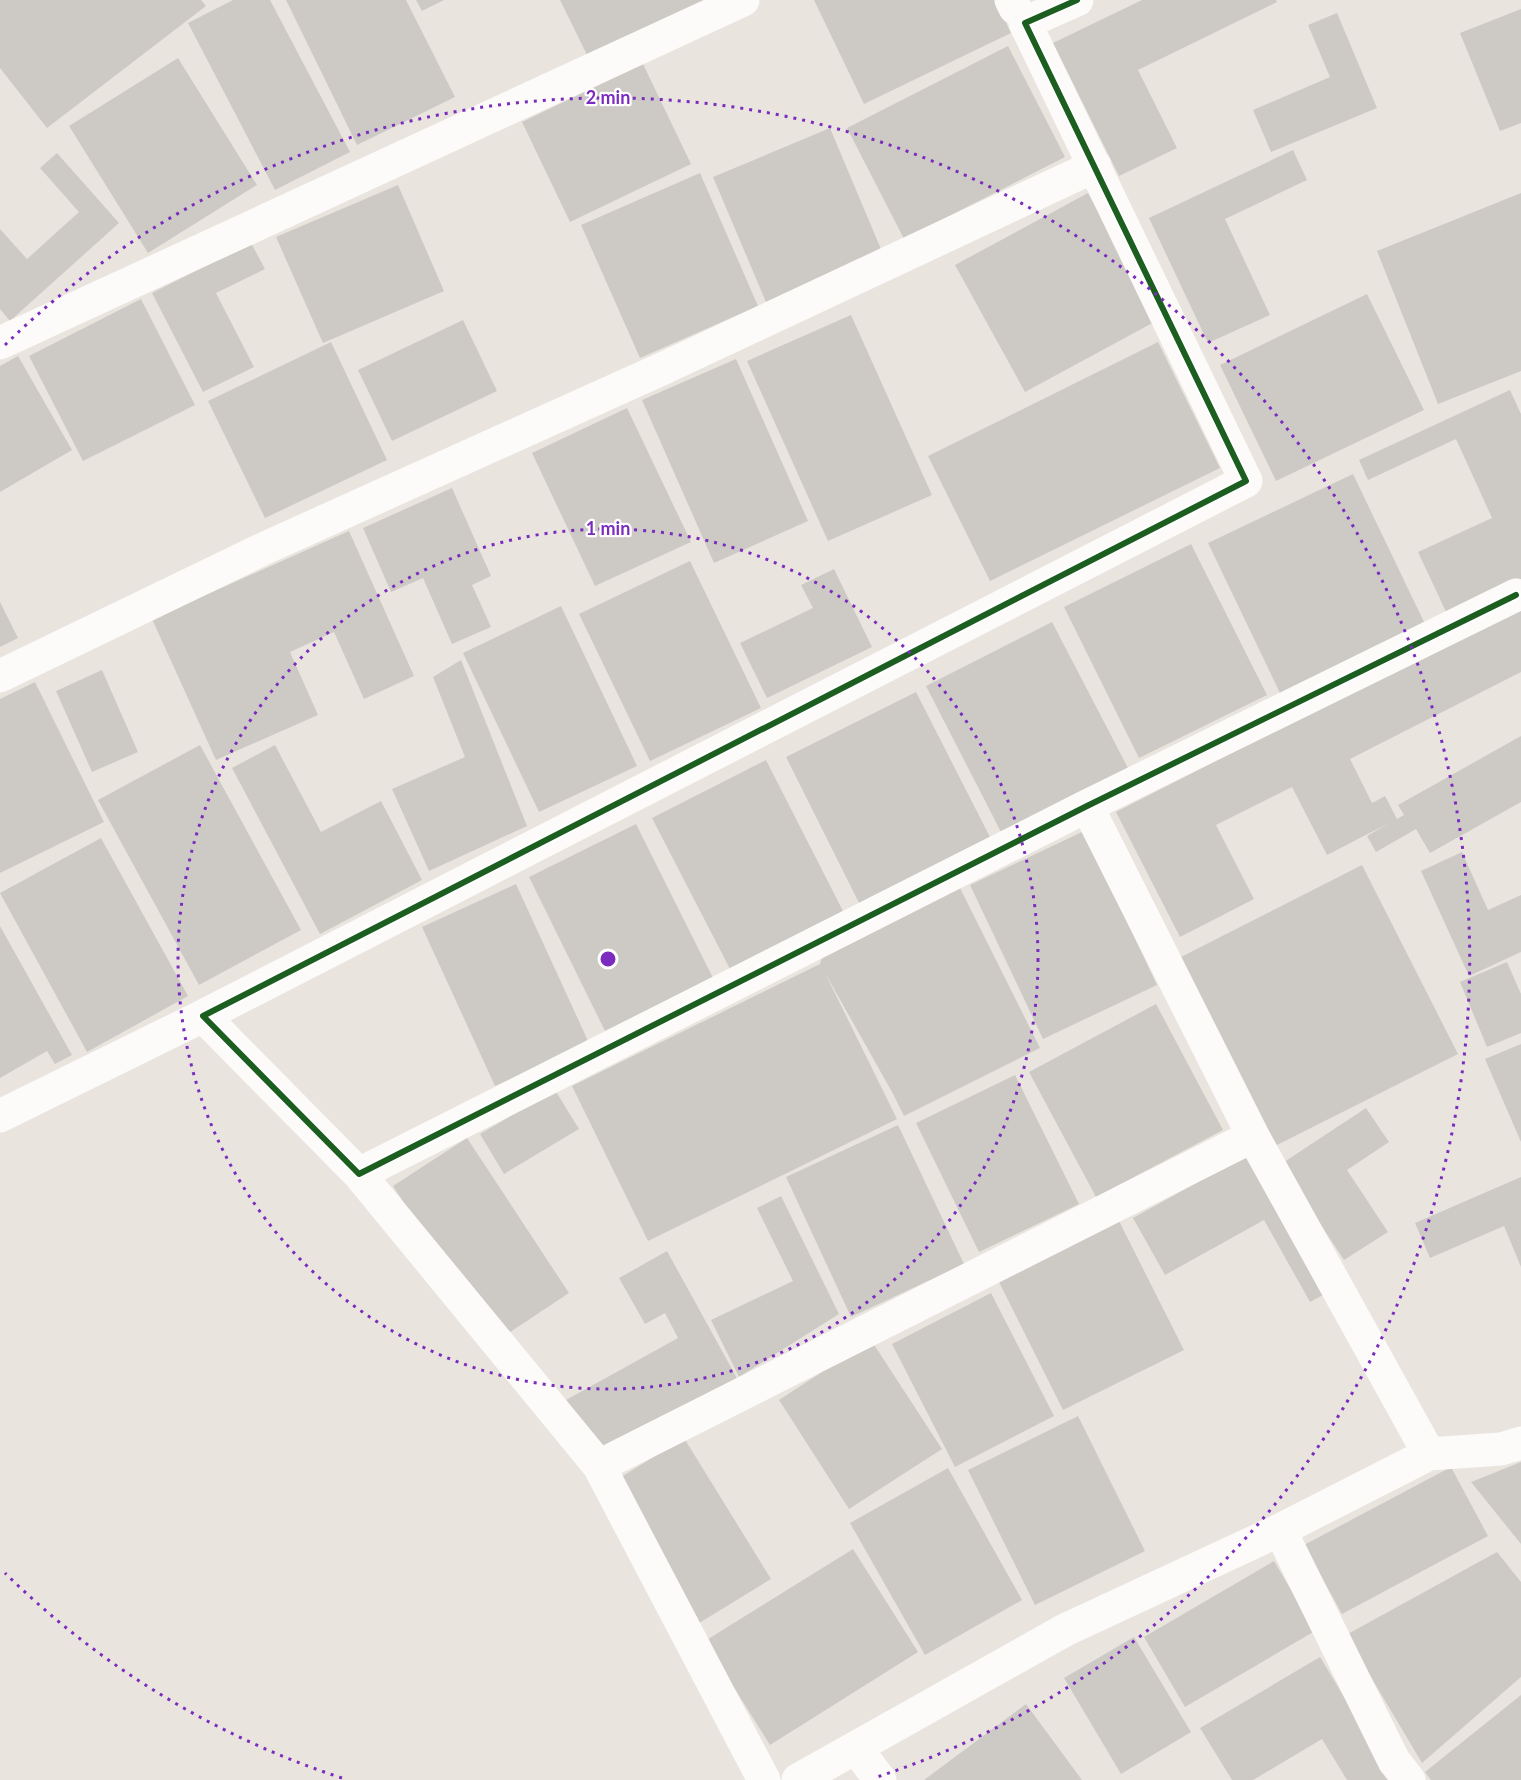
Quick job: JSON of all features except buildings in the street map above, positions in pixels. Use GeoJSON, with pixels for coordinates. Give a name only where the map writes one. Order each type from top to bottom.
{"type":"FeatureCollection","features":[{"type":"Feature","properties":{"kind":"street"},"geometry":{"type":"LineString","coordinates":[[0,343],[743,0]]}},
{"type":"Feature","properties":{"kind":"street"},"geometry":{"type":"LineString","coordinates":[[0,1116],[203,1016],[1246,481],[1025,23],[1077,0]]}},
{"type":"Feature","properties":{"kind":"street"},"geometry":{"type":"LineString","coordinates":[[0,676],[265,548],[675,363],[1095,166]]}},
{"type":"Feature","properties":{"kind":"street"},"geometry":{"type":"LineString","coordinates":[[358,1174],[1087,806],[1516,595]]}},
{"type":"Feature","properties":{"kind":"street"},"geometry":{"type":"LineString","coordinates":[[1087,806],[1253,1136],[1429,1454]]}},
{"type":"Feature","properties":{"kind":"street"},"geometry":{"type":"LineString","coordinates":[[203,1016],[358,1174],[599,1466],[764,1780]]}},
{"type":"Feature","properties":{"kind":"street"},"geometry":{"type":"LineString","coordinates":[[599,1466],[1253,1136]]}},
{"type":"Feature","properties":{"kind":"street"},"geometry":{"type":"LineString","coordinates":[[798,1780],[1065,1630],[1280,1530],[1429,1454],[1501,1449],[1521,1443]]}},
{"type":"Feature","properties":{"kind":"street"},"geometry":{"type":"LineString","coordinates":[[1280,1530],[1394,1761],[1409,1780]]}},
{"type":"Feature","properties":{"kind":"street"},"geometry":{"type":"LineString","coordinates":[[856,1748],[880,1780]]}},
{"type":"Feature","properties":{"kind":"cycle path"},"geometry":{"type":"LineString","coordinates":[[1077,0],[1025,23],[1246,481],[203,1016],[359,1174],[1087,806],[1516,595]]}}]}
